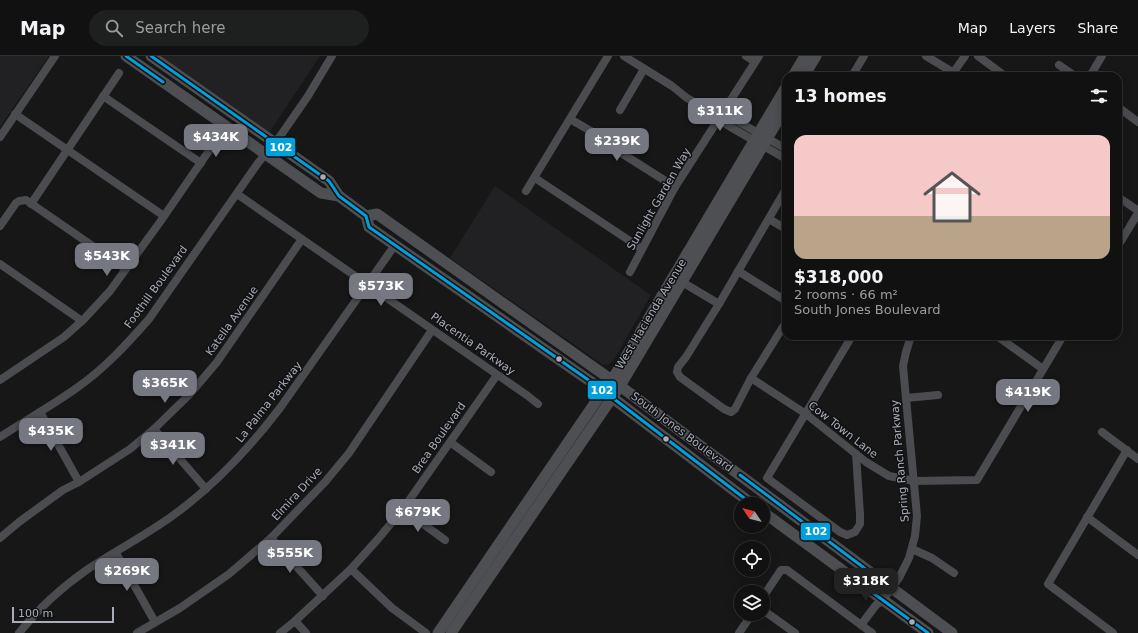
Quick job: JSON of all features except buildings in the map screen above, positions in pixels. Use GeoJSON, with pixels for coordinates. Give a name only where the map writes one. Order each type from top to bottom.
{"type":"FeatureCollection","features":[{"type":"Feature","properties":{"kind":"main road","name":"South Jones Boulevard"},"geometry":{"type":"LineString","coordinates":[[126,56],[321,193],[339,196]]}},
{"type":"Feature","properties":{"kind":"main road","name":"South Jones Boulevard"},"geometry":{"type":"LineString","coordinates":[[151,56],[329,181],[339,196],[366,216],[369,226],[607,394],[743,497]]}},
{"type":"Feature","properties":{"kind":"main road"},"geometry":{"type":"LineString","coordinates":[[795,72],[805,56]]}},
{"type":"Feature","properties":{"kind":"main road"},"geometry":{"type":"LineString","coordinates":[[806,72],[816,56]]}},
{"type":"Feature","properties":{"kind":"main road","name":"West Hacienda Avenue"},"geometry":{"type":"LineString","coordinates":[[451,633],[473,592],[607,394],[616,383],[761,140],[782,95]]}},
{"type":"Feature","properties":{"kind":"main road","name":"West Hacienda Avenue"},"geometry":{"type":"LineString","coordinates":[[761,140],[782,112]]}},
{"type":"Feature","properties":{"kind":"main road","name":"South Jones Boulevard"},"geometry":{"type":"LineString","coordinates":[[366,216],[377,214],[616,383],[952,633]]}},
{"type":"Feature","properties":{"kind":"main road"},"geometry":{"type":"LineString","coordinates":[[451,284],[460,272]]}},
{"type":"Feature","properties":{"kind":"main road"},"geometry":{"type":"LineString","coordinates":[[770,517],[928,633]]}},
{"type":"Feature","properties":{"kind":"main road","name":"West Hacienda Avenue"},"geometry":{"type":"LineString","coordinates":[[438,633],[473,592]]}},
{"type":"Feature","properties":{"kind":"street"},"geometry":{"type":"LineString","coordinates":[[0,137],[55,56]]}},
{"type":"Feature","properties":{"kind":"street","name":"Foothill Boulevard"},"geometry":{"type":"LineString","coordinates":[[0,437],[78,387],[113,358],[131,339],[148,319],[236,194],[308,96],[332,56]]}},
{"type":"Feature","properties":{"kind":"street"},"geometry":{"type":"LineString","coordinates":[[526,191],[608,56]]}},
{"type":"Feature","properties":{"kind":"street"},"geometry":{"type":"LineString","coordinates":[[624,56],[672,86],[687,98],[721,117],[727,116],[732,118],[782,156]]}},
{"type":"Feature","properties":{"kind":"street"},"geometry":{"type":"LineString","coordinates":[[746,56],[757,59]]}},
{"type":"Feature","properties":{"kind":"street"},"geometry":{"type":"LineString","coordinates":[[854,72],[864,56]]}},
{"type":"Feature","properties":{"kind":"street"},"geometry":{"type":"LineString","coordinates":[[926,56],[949,72]]}},
{"type":"Feature","properties":{"kind":"street"},"geometry":{"type":"LineString","coordinates":[[953,72],[965,56]]}},
{"type":"Feature","properties":{"kind":"street"},"geometry":{"type":"LineString","coordinates":[[978,56],[1000,72]]}},
{"type":"Feature","properties":{"kind":"street"},"geometry":{"type":"LineString","coordinates":[[1092,72],[1102,56]]}},
{"type":"Feature","properties":{"kind":"street","name":"Sunlight Garden Way"},"geometry":{"type":"LineString","coordinates":[[630,272],[675,187],[757,59]]}},
{"type":"Feature","properties":{"kind":"street"},"geometry":{"type":"LineString","coordinates":[[1059,65],[1069,72]]}},
{"type":"Feature","properties":{"kind":"street"},"geometry":{"type":"LineString","coordinates":[[620,110],[644,69]]}},
{"type":"Feature","properties":{"kind":"street"},"geometry":{"type":"LineString","coordinates":[[31,204],[119,73]]}},
{"type":"Feature","properties":{"kind":"street"},"geometry":{"type":"LineString","coordinates":[[103,96],[201,163]]}},
{"type":"Feature","properties":{"kind":"street"},"geometry":{"type":"LineString","coordinates":[[1122,110],[1138,122]]}},
{"type":"Feature","properties":{"kind":"street"},"geometry":{"type":"LineString","coordinates":[[15,114],[164,216]]}},
{"type":"Feature","properties":{"kind":"street"},"geometry":{"type":"LineString","coordinates":[[570,119],[596,134],[607,144],[675,187]]}},
{"type":"Feature","properties":{"kind":"street"},"geometry":{"type":"LineString","coordinates":[[0,380],[64,337],[82,321],[110,291],[226,126]]}},
{"type":"Feature","properties":{"kind":"street"},"geometry":{"type":"LineString","coordinates":[[761,140],[782,148]]}},
{"type":"Feature","properties":{"kind":"street"},"geometry":{"type":"LineString","coordinates":[[535,178],[642,249]]}},
{"type":"Feature","properties":{"kind":"street","name":"Placentia Parkway"},"geometry":{"type":"LineString","coordinates":[[236,194],[538,404]]}},
{"type":"Feature","properties":{"kind":"street"},"geometry":{"type":"LineString","coordinates":[[782,196],[719,304],[686,357],[678,367],[677,372],[680,377],[724,409],[731,412],[735,409],[751,378],[782,328]]}},
{"type":"Feature","properties":{"kind":"street"},"geometry":{"type":"LineString","coordinates":[[0,226],[16,203],[26,200],[126,269]]}},
{"type":"Feature","properties":{"kind":"street"},"geometry":{"type":"LineString","coordinates":[[1122,200],[1138,210],[1122,239]]}},
{"type":"Feature","properties":{"kind":"street"},"geometry":{"type":"LineString","coordinates":[[769,219],[782,227]]}},
{"type":"Feature","properties":{"kind":"street","name":"Katella Avenue"},"geometry":{"type":"LineString","coordinates":[[0,538],[18,522],[63,490],[79,482],[130,449],[154,429],[190,394],[217,362],[302,239]]}},
{"type":"Feature","properties":{"kind":"street","name":"La Palma Parkway"},"geometry":{"type":"LineString","coordinates":[[19,633],[46,603],[66,586],[88,569],[169,519],[206,489],[236,461],[266,427],[395,245]]}},
{"type":"Feature","properties":{"kind":"street"},"geometry":{"type":"LineString","coordinates":[[0,264],[82,321]]}},
{"type":"Feature","properties":{"kind":"street"},"geometry":{"type":"LineString","coordinates":[[738,272],[782,299]]}},
{"type":"Feature","properties":{"kind":"street"},"geometry":{"type":"LineString","coordinates":[[677,280],[719,304]]}},
{"type":"Feature","properties":{"kind":"street","name":"Elmira Drive"},"geometry":{"type":"LineString","coordinates":[[137,633],[180,608],[229,574],[272,538],[325,482],[349,453],[432,330]]}},
{"type":"Feature","properties":{"kind":"street"},"geometry":{"type":"LineString","coordinates":[[847,340],[806,414],[767,478],[843,534],[847,535],[855,532],[860,524],[856,454]]}},
{"type":"Feature","properties":{"kind":"street","name":"Spring Ranch Parkway"},"geometry":{"type":"LineString","coordinates":[[861,626],[876,605],[883,600],[892,588],[904,568],[915,536],[917,516],[903,366],[910,340]]}},
{"type":"Feature","properties":{"kind":"street"},"geometry":{"type":"LineString","coordinates":[[1003,340],[1043,369],[1061,340]]}},
{"type":"Feature","properties":{"kind":"street","name":"Cow Town Lane"},"geometry":{"type":"LineString","coordinates":[[751,378],[806,414],[856,454],[889,476],[914,481],[977,480],[1043,369]]}},
{"type":"Feature","properties":{"kind":"street","name":"Brea Boulevard"},"geometry":{"type":"LineString","coordinates":[[280,633],[352,569],[403,509],[497,375]]}},
{"type":"Feature","properties":{"kind":"street"},"geometry":{"type":"LineString","coordinates":[[906,398],[938,395]]}},
{"type":"Feature","properties":{"kind":"street"},"geometry":{"type":"LineString","coordinates":[[40,412],[79,482]]}},
{"type":"Feature","properties":{"kind":"street"},"geometry":{"type":"LineString","coordinates":[[154,429],[206,489]]}},
{"type":"Feature","properties":{"kind":"street"},"geometry":{"type":"LineString","coordinates":[[1102,432],[1138,459]]}},
{"type":"Feature","properties":{"kind":"street"},"geometry":{"type":"LineString","coordinates":[[450,442],[491,472]]}},
{"type":"Feature","properties":{"kind":"street"},"geometry":{"type":"LineString","coordinates":[[1113,633],[1048,584],[1127,450]]}},
{"type":"Feature","properties":{"kind":"street"},"geometry":{"type":"LineString","coordinates":[[403,509],[445,540]]}},
{"type":"Feature","properties":{"kind":"street"},"geometry":{"type":"LineString","coordinates":[[1087,517],[1138,555]]}},
{"type":"Feature","properties":{"kind":"street"},"geometry":{"type":"LineString","coordinates":[[272,538],[323,596]]}},
{"type":"Feature","properties":{"kind":"street"},"geometry":{"type":"LineString","coordinates":[[912,548],[932,558],[954,573]]}},
{"type":"Feature","properties":{"kind":"street"},"geometry":{"type":"LineString","coordinates":[[116,552],[155,622]]}},
{"type":"Feature","properties":{"kind":"street"},"geometry":{"type":"LineString","coordinates":[[352,569],[392,608],[426,633]]}},
{"type":"Feature","properties":{"kind":"street"},"geometry":{"type":"LineString","coordinates":[[770,586],[781,570],[787,570],[872,633]]}},
{"type":"Feature","properties":{"kind":"street"},"geometry":{"type":"LineString","coordinates":[[770,615],[795,633]]}},
{"type":"Feature","properties":{"kind":"street"},"geometry":{"type":"LineString","coordinates":[[295,621],[306,633]]}},
{"type":"Feature","properties":{"kind":"street"},"geometry":{"type":"LineString","coordinates":[[739,633],[747,621]]}},
{"type":"Feature","properties":{"kind":"shaded area"},"geometry":{"type":"Polygon","coordinates":[[[0,56],[49,56],[0,127],[0,56]]]}},
{"type":"Feature","properties":{"kind":"shaded area"},"geometry":{"type":"Polygon","coordinates":[[[159,56],[320,56],[269,133],[159,56]]]}},
{"type":"Feature","properties":{"kind":"shaded area"},"geometry":{"type":"Polygon","coordinates":[[[495,186],[651,295],[613,361],[608,365],[602,364],[450,258],[495,186]]]}},
{"type":"Feature","properties":{"kind":"transit line","name":"102"},"geometry":{"type":"LineString","coordinates":[[126,56],[163,82]]}},
{"type":"Feature","properties":{"kind":"transit line","name":"102"},"geometry":{"type":"LineString","coordinates":[[151,56],[329,181],[339,196],[366,216],[369,227],[597,386],[743,497]]}},
{"type":"Feature","properties":{"kind":"transit line","name":"102"},"geometry":{"type":"LineString","coordinates":[[740,475],[891,588]]}},
{"type":"Feature","properties":{"kind":"transit line","name":"102"},"geometry":{"type":"LineString","coordinates":[[862,585],[928,633]]}}]}
